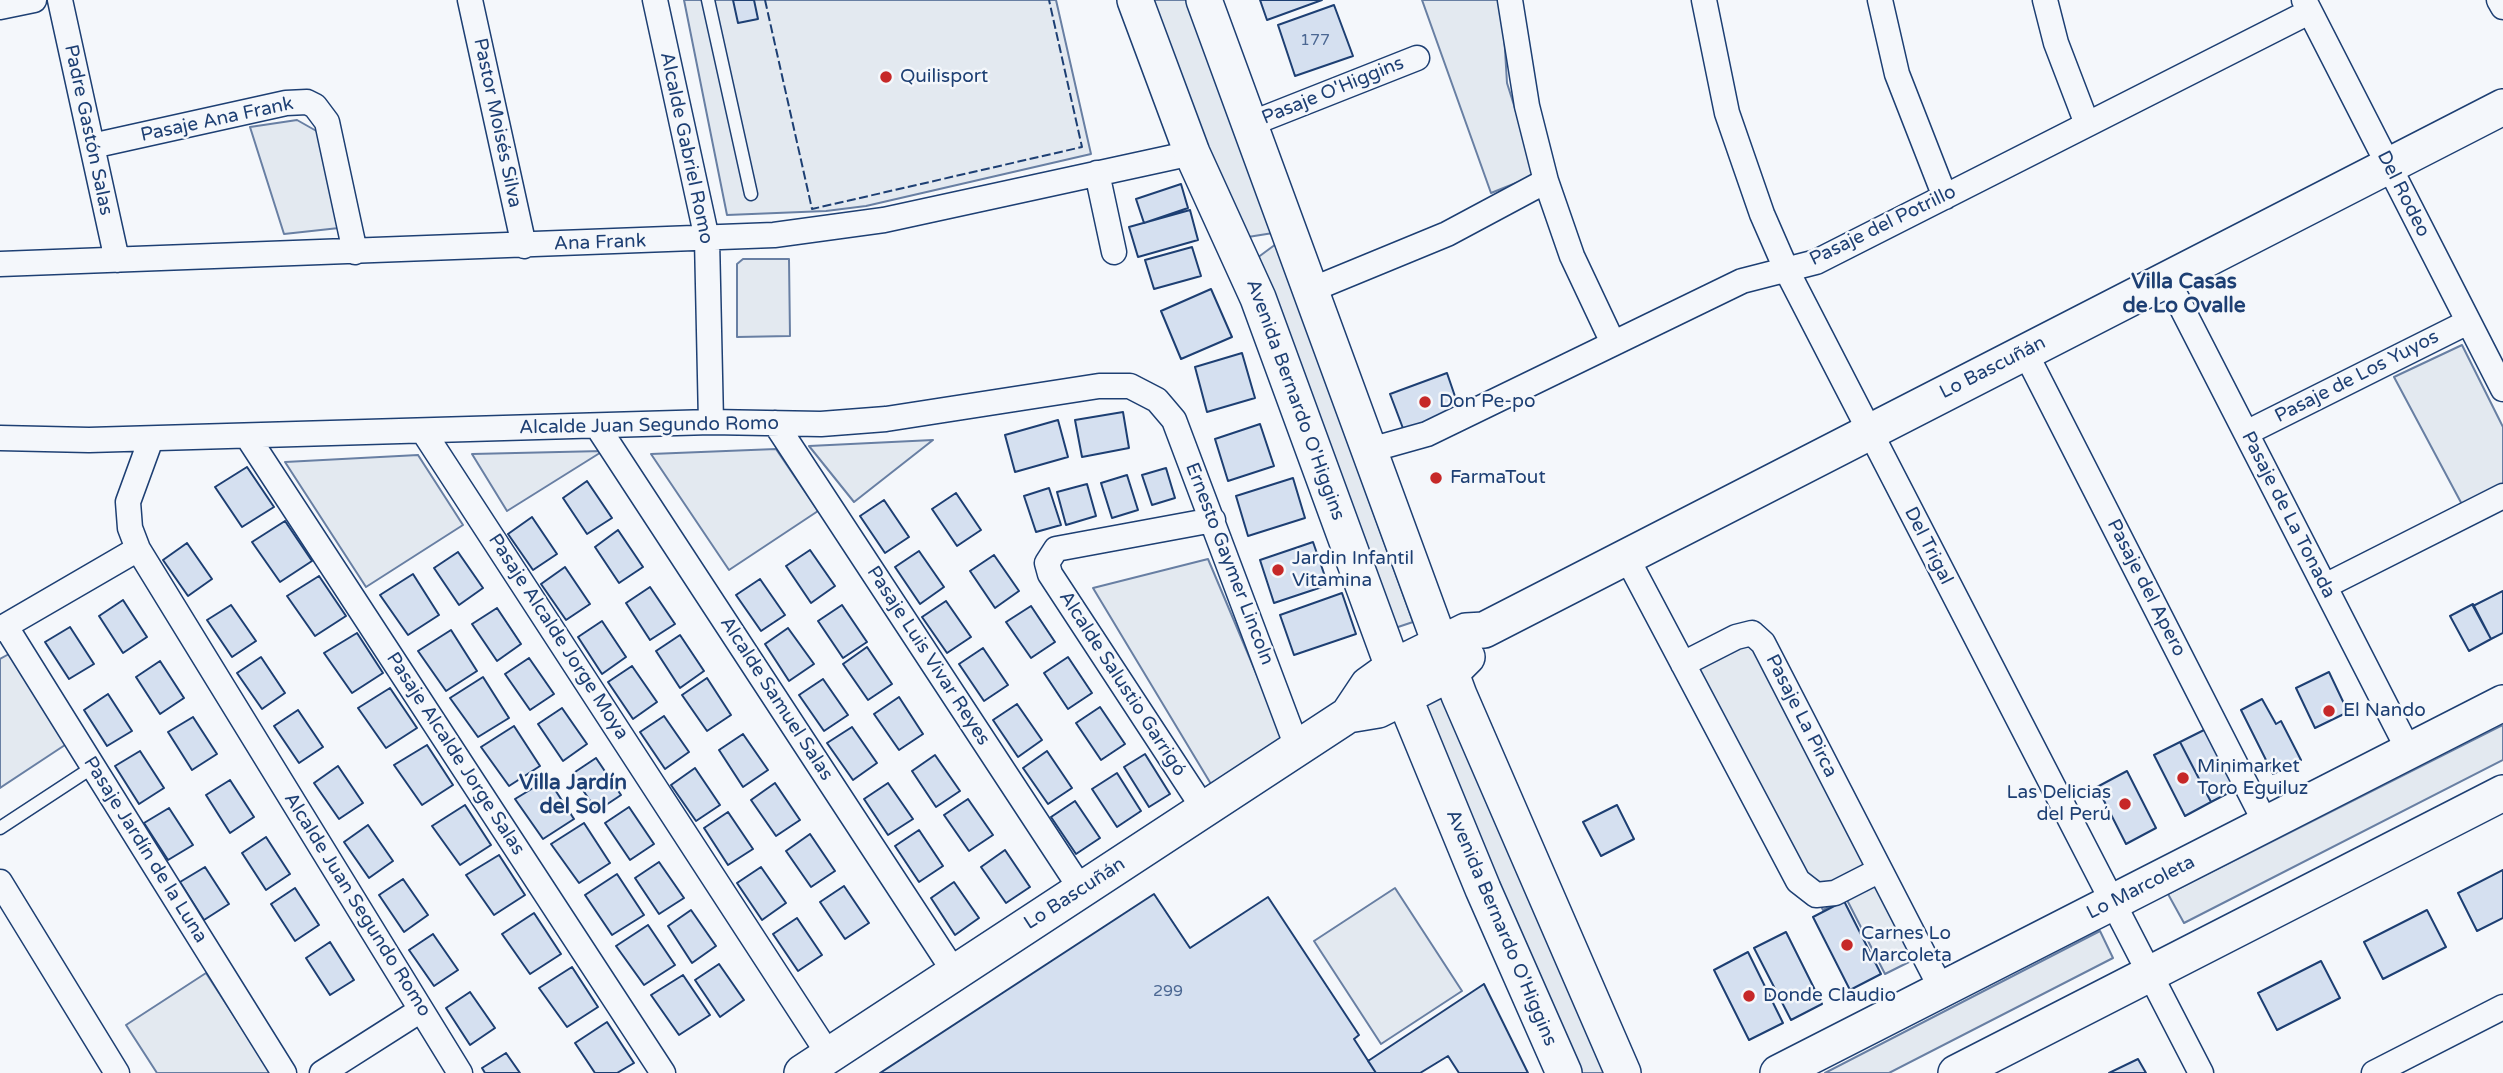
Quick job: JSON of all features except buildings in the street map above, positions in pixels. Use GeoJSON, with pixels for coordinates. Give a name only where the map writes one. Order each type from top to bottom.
{"type":"FeatureCollection","features":[{"type":"Feature","properties":{"kind":"main road","name":"Avenida Bernardo O'Higgins"},"geometry":{"type":"LineString","coordinates":[[1135,0],[1192,153],[1258,298],[1399,682],[1483,889],[1564,1073]]}},
{"type":"Feature","properties":{"kind":"main road"},"geometry":{"type":"LineString","coordinates":[[1203,0],[1446,658],[1623,1073]]}},
{"type":"Feature","properties":{"kind":"main road","name":"Lo Bascuñán"},"geometry":{"type":"LineString","coordinates":[[816,1064],[1348,715],[1367,685],[1399,682],[1446,658],[1473,649],[1484,630],[2503,107]]}},
{"type":"Feature","properties":{"kind":"main road","name":"Lo Marcoleta"},"geometry":{"type":"LineString","coordinates":[[1778,1073],[2503,703]]}},
{"type":"Feature","properties":{"kind":"main road"},"geometry":{"type":"LineString","coordinates":[[1956,1073],[2503,793]]}},
{"type":"Feature","properties":{"kind":"street"},"geometry":{"type":"LineString","coordinates":[[0,8],[34,0]]}},
{"type":"Feature","properties":{"kind":"street","name":"Padre Gastón Salas"},"geometry":{"type":"LineString","coordinates":[[60,0],[117,260]]}},
{"type":"Feature","properties":{"kind":"street","name":"Pastor Moisés Silva"},"geometry":{"type":"LineString","coordinates":[[470,0],[524,246]]}},
{"type":"Feature","properties":{"kind":"street"},"geometry":{"type":"LineString","coordinates":[[1510,0],[1527,106],[1546,181],[1573,256],[1613,343]]}},
{"type":"Feature","properties":{"kind":"street","name":"Del Trigal"},"geometry":{"type":"LineString","coordinates":[[1704,0],[1727,113],[1762,214],[1786,269],[2201,1073]]}},
{"type":"Feature","properties":{"kind":"street"},"geometry":{"type":"LineString","coordinates":[[1880,0],[1897,75],[1945,197]]}},
{"type":"Feature","properties":{"kind":"street"},"geometry":{"type":"LineString","coordinates":[[2045,0],[2056,43],[2087,124]]}},
{"type":"Feature","properties":{"kind":"street"},"geometry":{"type":"LineString","coordinates":[[2499,0],[2503,7]]}},
{"type":"Feature","properties":{"kind":"street","name":"Alcalde Gabriel Romo"},"geometry":{"type":"LineString","coordinates":[[658,2],[707,239],[711,422]]}},
{"type":"Feature","properties":{"kind":"street","name":"Pasaje del Potrillo"},"geometry":{"type":"LineString","coordinates":[[1370,450],[1427,435],[1742,281],[1816,262],[2087,124],[2307,6]]}},
{"type":"Feature","properties":{"kind":"street","name":"Del Rodeo"},"geometry":{"type":"LineString","coordinates":[[2307,6],[2503,389]]}},
{"type":"Feature","properties":{"kind":"street","name":"Pasaje O'Higgins"},"geometry":{"type":"LineString","coordinates":[[1250,124],[1417,58]]}},
{"type":"Feature","properties":{"kind":"street","name":"Pasaje Ana Frank"},"geometry":{"type":"LineString","coordinates":[[92,146],[286,103],[307,102],[322,113],[327,122],[355,252]]}},
{"type":"Feature","properties":{"kind":"street","name":"Ana Frank"},"geometry":{"type":"LineString","coordinates":[[0,264],[707,239],[856,225],[1192,153]]}},
{"type":"Feature","properties":{"kind":"street"},"geometry":{"type":"LineString","coordinates":[[1097,173],[1115,252]]}},
{"type":"Feature","properties":{"kind":"street"},"geometry":{"type":"LineString","coordinates":[[1311,289],[1436,239],[1546,181]]}},
{"type":"Feature","properties":{"kind":"street","name":"Pasaje de La Tonada"},"geometry":{"type":"LineString","coordinates":[[2167,279],[2410,751]]}},
{"type":"Feature","properties":{"kind":"street","name":"Pasaje de Los Yuyos"},"geometry":{"type":"LineString","coordinates":[[2246,433],[2468,321]]}},
{"type":"Feature","properties":{"kind":"street","name":"Pasaje del Apero"},"geometry":{"type":"LineString","coordinates":[[2025,352],[2266,824]]}},
{"type":"Feature","properties":{"kind":"street","name":"Alcalde Juan Segundo Romo"},"geometry":{"type":"LineString","coordinates":[[5,442],[711,422],[821,424],[886,419],[1115,384],[1144,391]]}},
{"type":"Feature","properties":{"kind":"street","name":"Ernesto Gaymer Lincoln"},"geometry":{"type":"LineString","coordinates":[[1144,391],[1157,400],[1174,419],[1297,747]]}},
{"type":"Feature","properties":{"kind":"street","name":"Pasaje Luis Vivar Reyes"},"geometry":{"type":"LineString","coordinates":[[775,423],[1081,889]]}},
{"type":"Feature","properties":{"kind":"street","name":"Alcalde Samuel Salas"},"geometry":{"type":"LineString","coordinates":[[597,426],[955,973]]}},
{"type":"Feature","properties":{"kind":"street","name":"Pasaje Alcalde Jorge Moya"},"geometry":{"type":"LineString","coordinates":[[423,431],[816,1064]]}},
{"type":"Feature","properties":{"kind":"street","name":"Pasaje Alcalde Jorge Salas"},"geometry":{"type":"LineString","coordinates":[[247,436],[663,1073]]}},
{"type":"Feature","properties":{"kind":"street","name":"Alcalde Juan Segundo Romo"},"geometry":{"type":"LineString","coordinates":[[151,439],[128,502],[130,528],[138,550],[460,1073]]}},
{"type":"Feature","properties":{"kind":"street"},"geometry":{"type":"LineString","coordinates":[[2325,586],[2503,496]]}},
{"type":"Feature","properties":{"kind":"street","name":"Alcalde Salustio Garrigó"},"geometry":{"type":"LineString","coordinates":[[1204,809],[1050,574],[1048,557],[1062,548],[1213,520]]}},
{"type":"Feature","properties":{"kind":"street"},"geometry":{"type":"LineString","coordinates":[[3,628],[138,550]]}},
{"type":"Feature","properties":{"kind":"street"},"geometry":{"type":"LineString","coordinates":[[1627,558],[1798,881],[1816,895],[1835,893],[1880,870]]}},
{"type":"Feature","properties":{"kind":"street","name":"Pasaje Jardín de la Luna"},"geometry":{"type":"LineString","coordinates":[[3,628],[284,1073]]}},
{"type":"Feature","properties":{"kind":"street","name":"Pasaje La Pirca"},"geometry":{"type":"LineString","coordinates":[[1683,664],[1752,633],[1763,643],[1942,990]]}},
{"type":"Feature","properties":{"kind":"street"},"geometry":{"type":"LineString","coordinates":[[0,882],[117,1073]]}},
{"type":"Feature","properties":{"kind":"street"},"geometry":{"type":"LineString","coordinates":[[2374,1073],[2503,1007]]}},
{"type":"Feature","properties":{"kind":"street"},"geometry":{"type":"LineString","coordinates":[[322,1073],[421,1010]]}},
{"type":"Feature","properties":{"kind":"lane"},"geometry":{"type":"LineString","coordinates":[[708,0],[751,194]]}},
{"type":"Feature","properties":{"kind":"lane"},"geometry":{"type":"LineString","coordinates":[[0,828],[93,767]]}},
{"type":"Feature","properties":{"kind":"shaded area","name":"Quilisport"},"geometry":{"type":"Polygon","coordinates":[[[684,0],[1056,0],[1091,154],[866,206],[826,211],[727,215],[684,0]]]}},
{"type":"Feature","properties":{"kind":"shaded area"},"geometry":{"type":"Polygon","coordinates":[[[1150,0],[1186,0],[1273,233],[1248,237],[1211,161],[1150,0]]]}},
{"type":"Feature","properties":{"kind":"shaded area"},"geometry":{"type":"Polygon","coordinates":[[[1422,0],[1502,0],[1507,83],[1536,175],[1491,193],[1422,0]]]}},
{"type":"Feature","properties":{"kind":"shaded area"},"geometry":{"type":"Polygon","coordinates":[[[297,120],[320,133],[339,228],[284,234],[250,127],[297,120]]]}},
{"type":"Feature","properties":{"kind":"shaded area"},"geometry":{"type":"Polygon","coordinates":[[[1276,244],[1413,622],[1392,629],[1253,261],[1276,244]]]}},
{"type":"Feature","properties":{"kind":"shaded area"},"geometry":{"type":"Polygon","coordinates":[[[743,259],[789,259],[790,336],[737,337],[737,264],[743,259]]]}},
{"type":"Feature","properties":{"kind":"shaded area"},"geometry":{"type":"Polygon","coordinates":[[[2462,345],[2503,427],[2503,490],[2465,510],[2394,377],[2462,345]]]}},
{"type":"Feature","properties":{"kind":"shaded area"},"geometry":{"type":"Polygon","coordinates":[[[933,440],[854,502],[809,446],[933,440]]]}},
{"type":"Feature","properties":{"kind":"shaded area"},"geometry":{"type":"Polygon","coordinates":[[[776,449],[818,511],[729,570],[651,454],[776,449]]]}},
{"type":"Feature","properties":{"kind":"shaded area"},"geometry":{"type":"Polygon","coordinates":[[[603,451],[507,511],[472,454],[603,451]]]}},
{"type":"Feature","properties":{"kind":"shaded area"},"geometry":{"type":"Polygon","coordinates":[[[418,455],[463,525],[366,587],[285,462],[418,455]]]}},
{"type":"Feature","properties":{"kind":"shaded area"},"geometry":{"type":"Polygon","coordinates":[[[1208,559],[1283,737],[1214,789],[1093,588],[1208,559]]]}},
{"type":"Feature","properties":{"kind":"shaded area"},"geometry":{"type":"Polygon","coordinates":[[[1755,638],[1919,957],[1885,974],[1846,898],[1823,910],[1698,667],[1755,638]]]}},
{"type":"Feature","properties":{"kind":"shaded area"},"geometry":{"type":"Polygon","coordinates":[[[9,654],[68,743],[0,788],[0,659],[9,654]]]}},
{"type":"Feature","properties":{"kind":"shaded area"},"geometry":{"type":"Polygon","coordinates":[[[1438,687],[1607,1073],[1579,1073],[1417,704],[1438,687]]]}},
{"type":"Feature","properties":{"kind":"shaded area"},"geometry":{"type":"Polygon","coordinates":[[[2503,725],[2503,760],[2184,923],[2168,894],[2503,725]]]}},
{"type":"Feature","properties":{"kind":"shaded area"},"geometry":{"type":"Polygon","coordinates":[[[1395,888],[1462,991],[1381,1044],[1314,941],[1395,888]]]}},
{"type":"Feature","properties":{"kind":"shaded area"},"geometry":{"type":"Polygon","coordinates":[[[2100,931],[2113,958],[1889,1073],[1825,1073],[2100,931]]]}},
{"type":"Feature","properties":{"kind":"shaded area"},"geometry":{"type":"Polygon","coordinates":[[[206,973],[271,1073],[157,1073],[126,1025],[206,973]]]}},
{"type":"Feature","properties":{"kind":"fence"},"geometry":{"type":"LineString","coordinates":[[765,0],[812,209],[1082,147],[1049,0]]}},
{"type":"Feature","properties":{"kind":"place","name":"Quilisport"},"geometry":{"type":"Point","coordinates":[886,77]}},
{"type":"Feature","properties":{"kind":"place","name":"Don Pe-po"},"geometry":{"type":"Point","coordinates":[1425,402]}},
{"type":"Feature","properties":{"kind":"place","name":"FarmaTout"},"geometry":{"type":"Point","coordinates":[1436,478]}},
{"type":"Feature","properties":{"kind":"place","name":"Jardin Infantil Vitamina"},"geometry":{"type":"Point","coordinates":[1278,570]}},
{"type":"Feature","properties":{"kind":"place","name":"El Nando"},"geometry":{"type":"Point","coordinates":[2329,711]}},
{"type":"Feature","properties":{"kind":"place","name":"Minimarket Toro Eguiluz"},"geometry":{"type":"Point","coordinates":[2183,778]}},
{"type":"Feature","properties":{"kind":"place","name":"Las Delicias del Perú"},"geometry":{"type":"Point","coordinates":[2125,804]}},
{"type":"Feature","properties":{"kind":"place","name":"Carnes Lo Marcoleta"},"geometry":{"type":"Point","coordinates":[1847,945]}},
{"type":"Feature","properties":{"kind":"place","name":"Donde Claudio"},"geometry":{"type":"Point","coordinates":[1749,996]}},
{"type":"Feature","properties":{"kind":"district","name":"Villa Casas de Lo Ovalle"},"geometry":{"type":"Point","coordinates":[2184,294]}},
{"type":"Feature","properties":{"kind":"district","name":"Villa Jardín del Sol"},"geometry":{"type":"Point","coordinates":[573,795]}}]}
